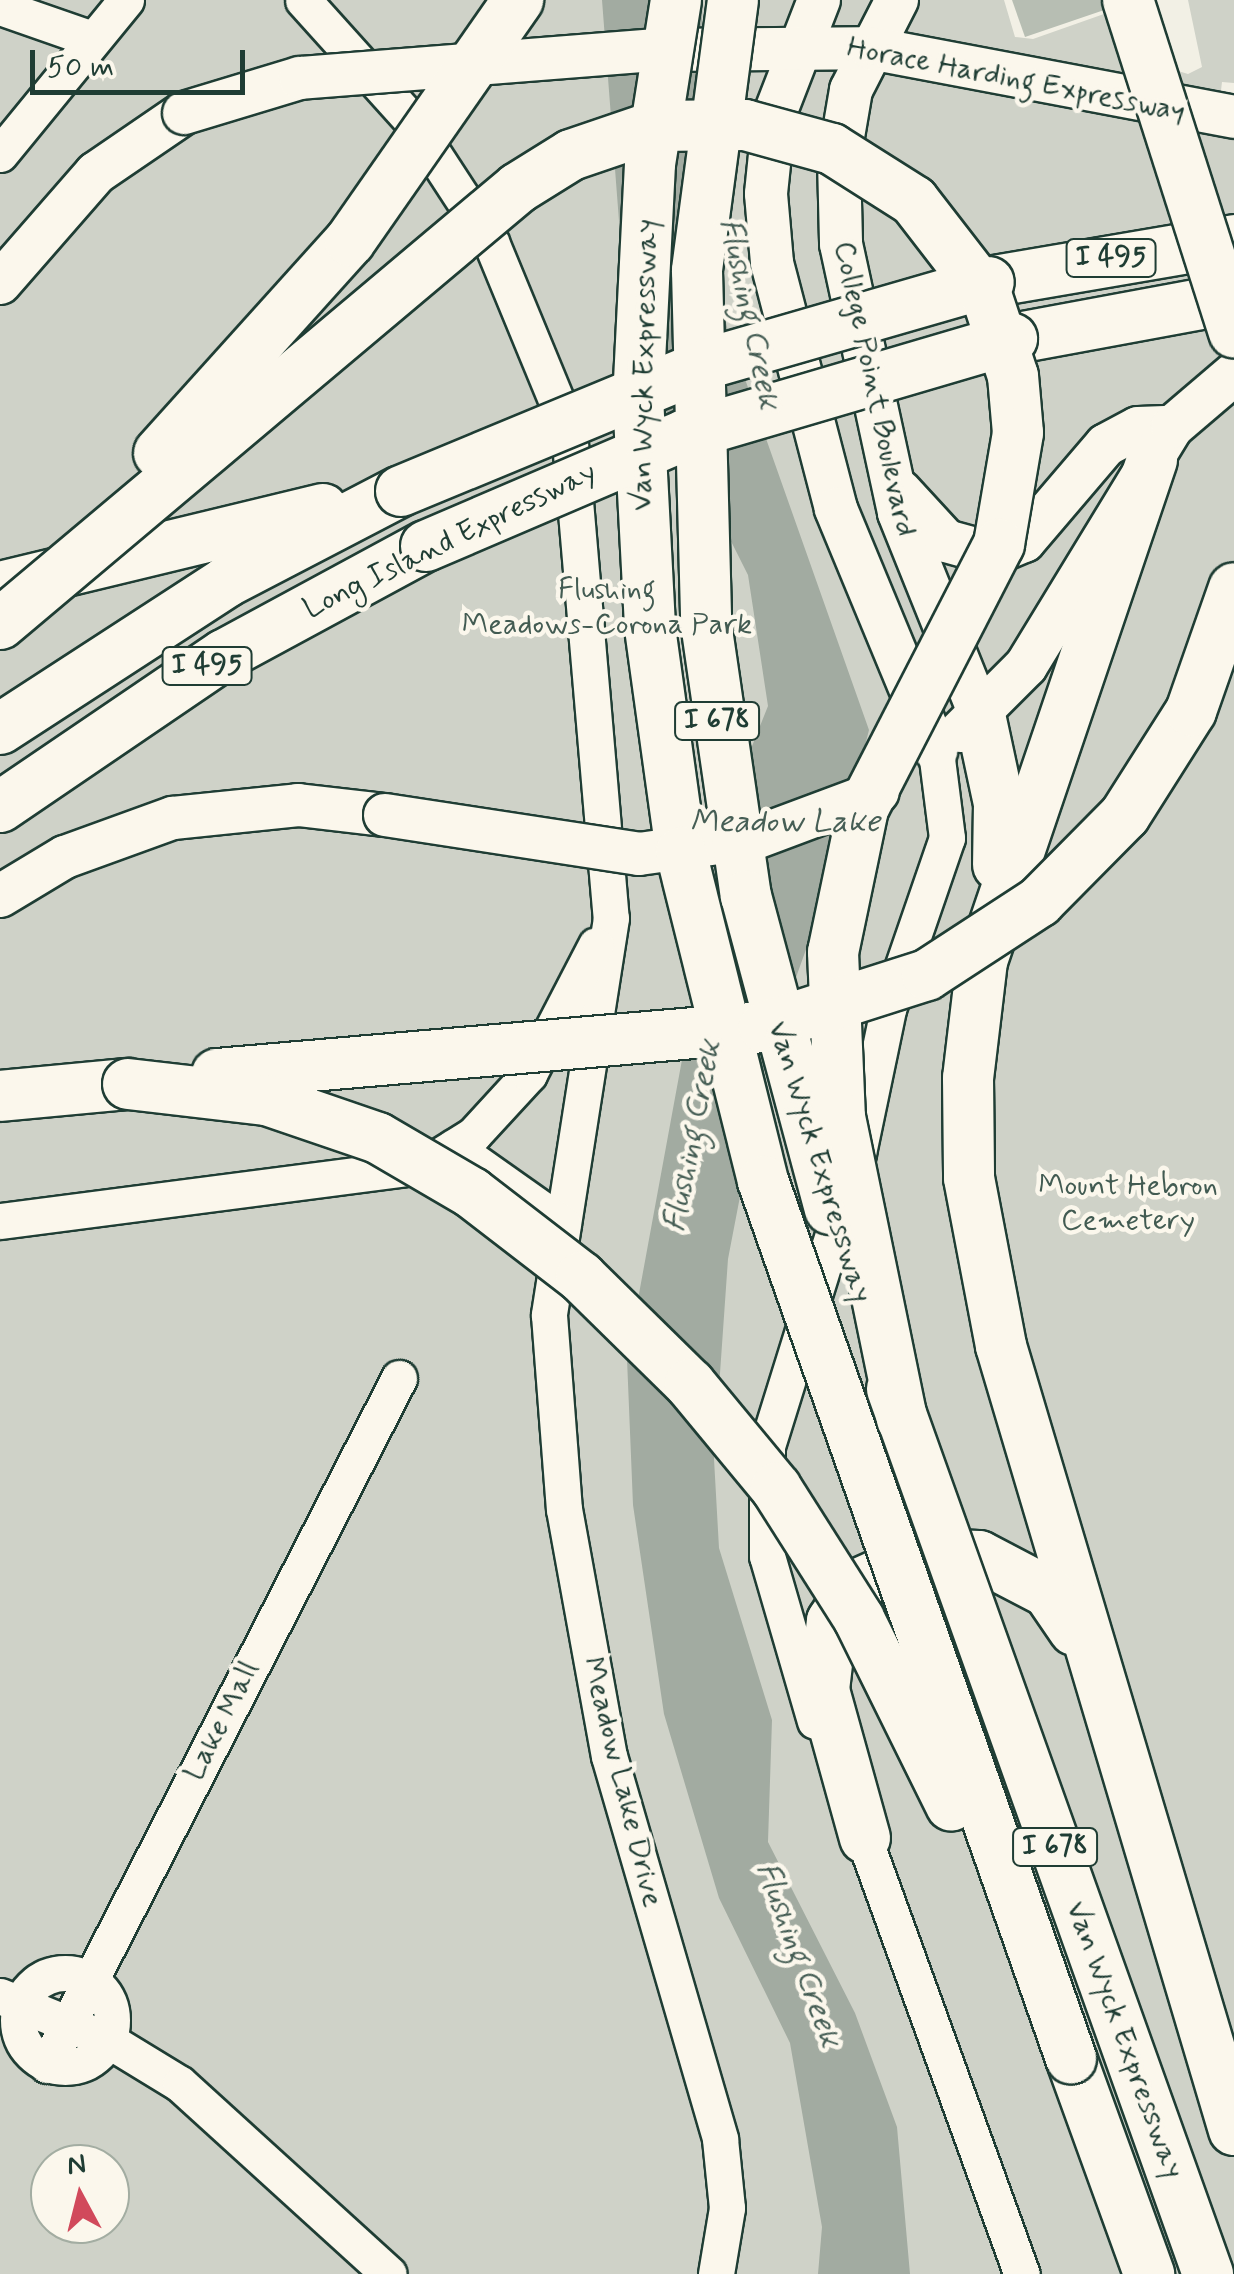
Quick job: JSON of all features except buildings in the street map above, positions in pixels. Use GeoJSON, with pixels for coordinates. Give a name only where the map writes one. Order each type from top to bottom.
{"type":"FeatureCollection","features":[{"type":"Feature","properties":{"kind":"highway"},"geometry":{"type":"LineString","coordinates":[[0,600],[152,460],[293,310],[518,0]]}},
{"type":"Feature","properties":{"kind":"highway"},"geometry":{"type":"LineString","coordinates":[[1128,0],[1234,333]]}},
{"type":"Feature","properties":{"kind":"highway","name":"Van Wyck Expressway"},"geometry":{"type":"LineString","coordinates":[[706,17],[706,170],[695,327],[714,702],[775,1023],[902,1420],[1208,2274]]}},
{"type":"Feature","properties":{"kind":"highway","name":"Van Wyck Expressway"},"geometry":{"type":"LineString","coordinates":[[706,17],[648,182],[638,397],[650,628],[684,871],[762,1181],[1148,2274]]}},
{"type":"Feature","properties":{"kind":"highway"},"geometry":{"type":"LineString","coordinates":[[0,624],[518,188],[572,154],[656,126],[744,125],[832,150],[914,200],[986,294],[1013,376],[1018,433],[999,544],[863,809],[832,952],[840,1117],[902,1420]]}},
{"type":"Feature","properties":{"kind":"highway","name":"Long Island Expressway"},"geometry":{"type":"LineString","coordinates":[[0,729],[210,592],[401,491],[695,368],[988,282],[1234,240]]}},
{"type":"Feature","properties":{"kind":"highway","name":"Long Island Expressway"},"geometry":{"type":"LineString","coordinates":[[0,806],[224,655],[426,546],[685,435],[1012,339],[1234,298]]}},
{"type":"Feature","properties":{"kind":"highway"},"geometry":{"type":"LineString","coordinates":[[992,924],[1162,443]]}},
{"type":"Feature","properties":{"kind":"highway"},"geometry":{"type":"LineString","coordinates":[[0,587],[401,491]]}},
{"type":"Feature","properties":{"kind":"highway"},"geometry":{"type":"LineString","coordinates":[[0,1096],[764,1027],[927,975],[1039,902],[1125,814],[1191,711],[1234,588]]}},
{"type":"Feature","properties":{"kind":"highway"},"geometry":{"type":"LineString","coordinates":[[980,715],[999,804],[992,924],[970,1040],[972,1216],[1111,1728],[1234,2130]]}},
{"type":"Feature","properties":{"kind":"highway"},"geometry":{"type":"LineString","coordinates":[[128,1084],[267,1100],[378,1138],[506,1216],[654,1346],[764,1473],[840,1585],[1072,2058]]}},
{"type":"Feature","properties":{"kind":"highway"},"geometry":{"type":"LineString","coordinates":[[865,1838],[823,1665],[842,1600],[900,1560],[980,1556],[1048,1592],[1077,1636],[1111,1728]]}},
{"type":"Feature","properties":{"kind":"main road"},"geometry":{"type":"LineString","coordinates":[[0,283],[96,172],[184,113],[300,78],[652,50],[706,17],[744,0]]}},
{"type":"Feature","properties":{"kind":"main road","name":"College Point Boulevard"},"geometry":{"type":"LineString","coordinates":[[819,0],[797,43],[768,163],[772,263],[836,510],[936,751]]}},
{"type":"Feature","properties":{"kind":"main road","name":"College Point Boulevard"},"geometry":{"type":"LineString","coordinates":[[897,0],[870,48],[842,135],[839,217],[889,476],[980,715]]}},
{"type":"Feature","properties":{"kind":"main road","name":"Horace Harding Expressway"},"geometry":{"type":"LineString","coordinates":[[706,17],[797,43],[870,48],[1234,117]]}},
{"type":"Feature","properties":{"kind":"main road"},"geometry":{"type":"LineString","coordinates":[[0,896],[65,857],[173,818],[298,805],[385,816],[563,848],[656,853],[797,826],[878,792],[980,715],[1026,666],[1162,443],[1234,374]]}},
{"type":"Feature","properties":{"kind":"main road"},"geometry":{"type":"LineString","coordinates":[[889,476],[931,530],[993,554],[1024,541],[1106,444],[1138,428],[1162,443]]}},
{"type":"Feature","properties":{"kind":"street"},"geometry":{"type":"LineString","coordinates":[[0,154],[126,0]]}},
{"type":"Feature","properties":{"kind":"street","name":"Meadow Lake Drive"},"geometry":{"type":"LineString","coordinates":[[303,0],[412,121],[491,242],[569,431],[610,918],[549,1315],[564,1509],[609,1756],[720,2139],[727,2208],[716,2274]]}},
{"type":"Feature","properties":{"kind":"street"},"geometry":{"type":"LineString","coordinates":[[0,7],[92,39]]}},
{"type":"Feature","properties":{"kind":"street"},"geometry":{"type":"LineString","coordinates":[[936,751],[947,838],[786,1362],[763,1486],[782,1622],[865,1838],[1022,2274]]}},
{"type":"Feature","properties":{"kind":"street"},"geometry":{"type":"LineString","coordinates":[[0,1221],[78,1204],[373,1179],[454,1147],[529,1074],[610,918]]}},
{"type":"Feature","properties":{"kind":"street"},"geometry":{"type":"LineString","coordinates":[[454,1147],[563,1224]]}},
{"type":"Feature","properties":{"kind":"street","name":"Lake Mall"},"geometry":{"type":"LineString","coordinates":[[47,2064],[399,1378]]}},
{"type":"Feature","properties":{"kind":"street"},"geometry":{"type":"LineString","coordinates":[[57,1973],[88,1979],[109,2002],[108,2040],[81,2065],[47,2064],[18,2032],[10,1999],[57,1973]]}},
{"type":"Feature","properties":{"kind":"street"},"geometry":{"type":"LineString","coordinates":[[10,1999],[108,2040],[259,2146],[389,2274]]}},
{"type":"Feature","properties":{"kind":"green space","name":"Flushing Meadows-Corona Park"},"geometry":{"type":"Polygon","coordinates":[[[0,0],[1004,0],[1015,37],[1033,39],[1121,8],[1139,59],[1188,74],[1202,67],[1188,0],[1234,0],[1234,83],[1222,82],[1220,99],[1000,89],[1076,109],[1234,128],[1234,2274],[0,2274],[0,0]]]}},
{"type":"Feature","properties":{"kind":"water","name":"Meadow Lake"},"geometry":{"type":"Polygon","coordinates":[[[602,0],[703,0],[693,189],[728,331],[869,730],[832,877],[766,1061],[728,1259],[714,1459],[719,1548],[772,1720],[768,1842],[855,2013],[897,2127],[910,2274],[818,2274],[822,2227],[790,2043],[719,1898],[664,1714],[633,1505],[627,1359],[729,804],[768,706],[748,575],[644,368],[624,286],[602,0]]]}},
{"type":"Feature","properties":{"kind":"water label","name":"Flushing Creek"},"geometry":{"type":"Point","coordinates":[749,314]}},
{"type":"Feature","properties":{"kind":"water label","name":"Flushing Creek"},"geometry":{"type":"Point","coordinates":[693,1136]}},
{"type":"Feature","properties":{"kind":"water label","name":"Flushing Creek"},"geometry":{"type":"Point","coordinates":[798,1955]}},
{"type":"Feature","properties":{"kind":"park label","name":"Mount Hebron Cemetery"},"geometry":{"type":"Point","coordinates":[1128,1203]}}]}
